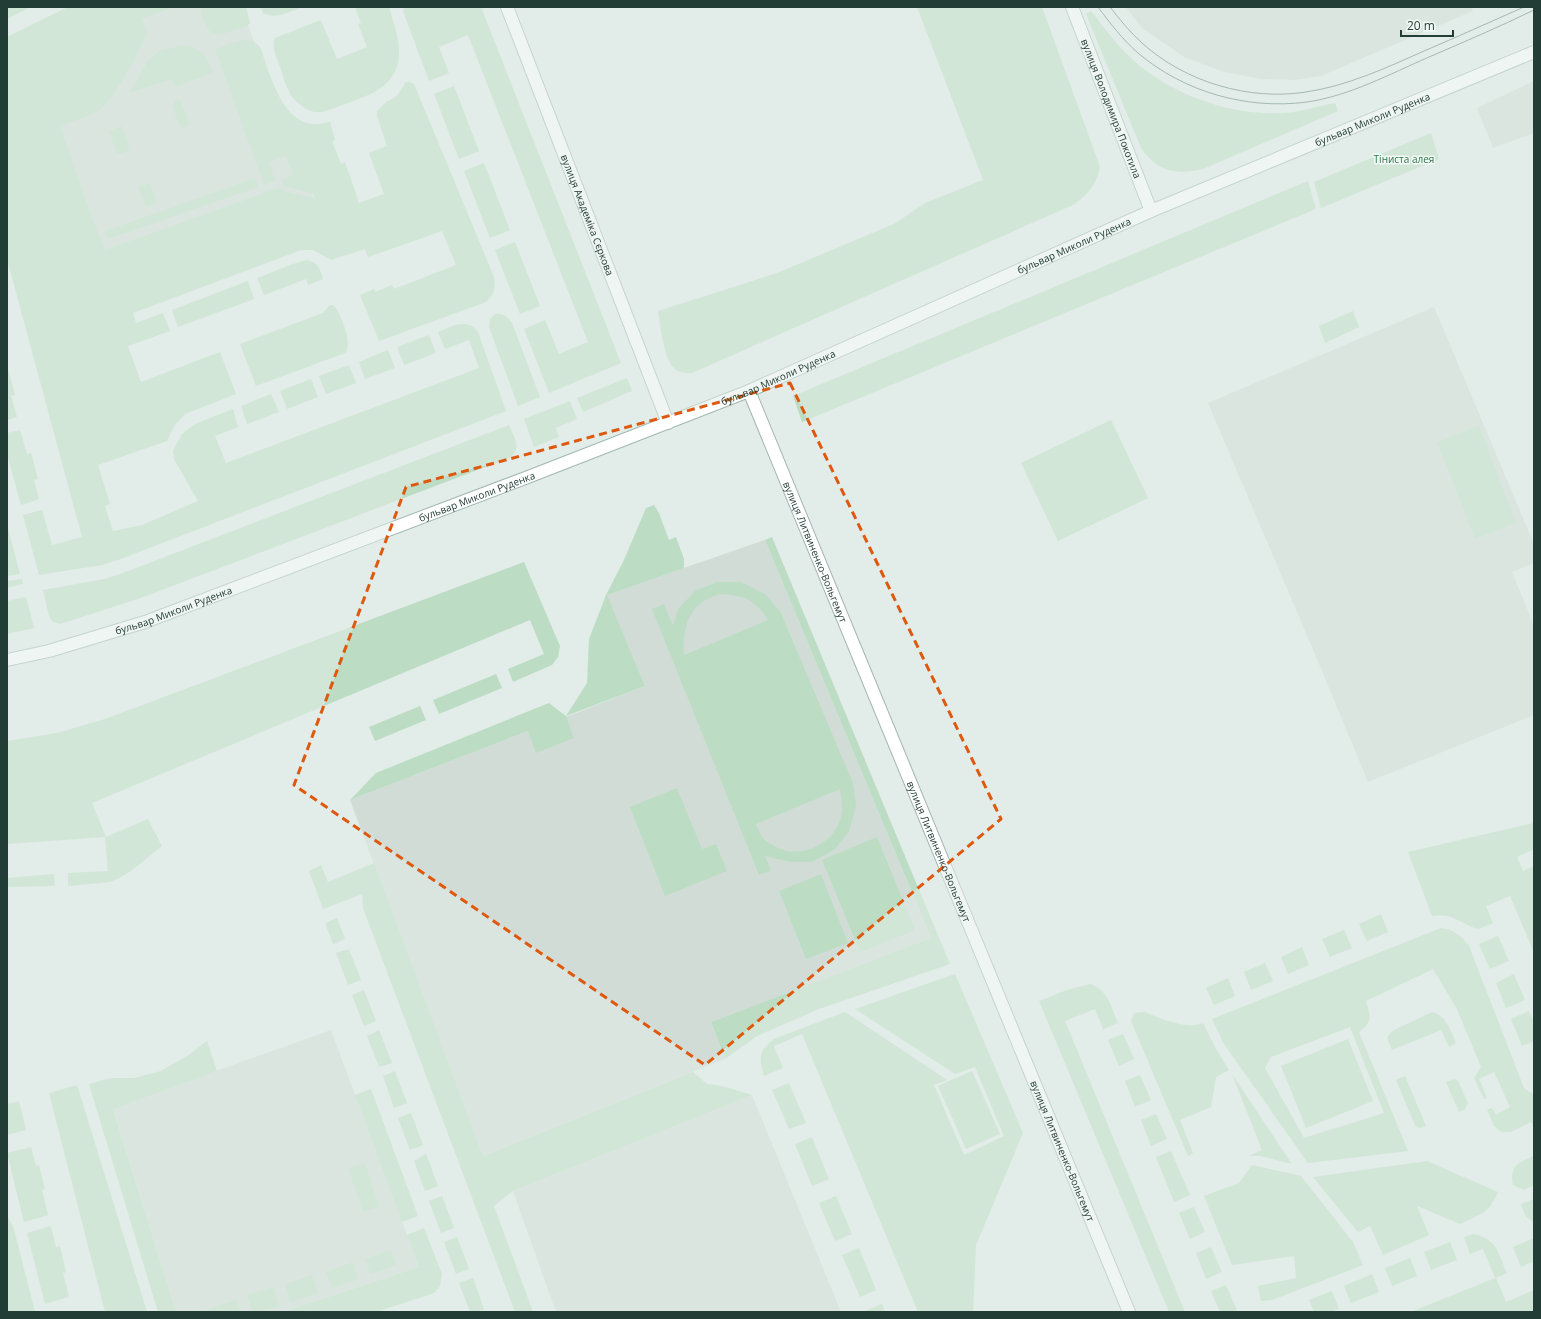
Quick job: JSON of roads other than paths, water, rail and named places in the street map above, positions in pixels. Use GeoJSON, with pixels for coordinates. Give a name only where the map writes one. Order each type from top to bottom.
{"type":"FeatureCollection","features":[{"type":"Feature","properties":{"kind":"street","name":"вулиця Академіка Сєркова"},"geometry":{"type":"LineString","coordinates":[[507,7],[668,423]]}},
{"type":"Feature","properties":{"kind":"street","name":"вулиця Володимира Покотила"},"geometry":{"type":"LineString","coordinates":[[1072,7],[1151,211]]}},
{"type":"Feature","properties":{"kind":"street","name":"бульвар Миколи Руденка"},"geometry":{"type":"LineString","coordinates":[[7,660],[49,651],[145,622],[749,391],[1151,211],[1534,52]]}},
{"type":"Feature","properties":{"kind":"street","name":"вулиця Литвиненко-Вольгемут"},"geometry":{"type":"LineString","coordinates":[[749,391],[1130,1312]]}},
{"type":"Feature","properties":{"kind":"tram line"},"geometry":{"type":"LineString","coordinates":[[1098,7],[1116,31],[1132,48],[1156,67],[1175,78],[1196,88],[1217,95],[1239,100],[1284,104],[1323,99],[1354,90],[1534,10]]}},
{"type":"Feature","properties":{"kind":"tram line"},"geometry":{"type":"LineString","coordinates":[[1110,7],[1133,35],[1159,57],[1178,68],[1219,86],[1262,94],[1306,92],[1351,81],[1395,64],[1524,7]]}},
{"type":"Feature","properties":{"kind":"park label","name":"Тіниста алея"},"geometry":{"type":"Point","coordinates":[1404,159]}}]}
